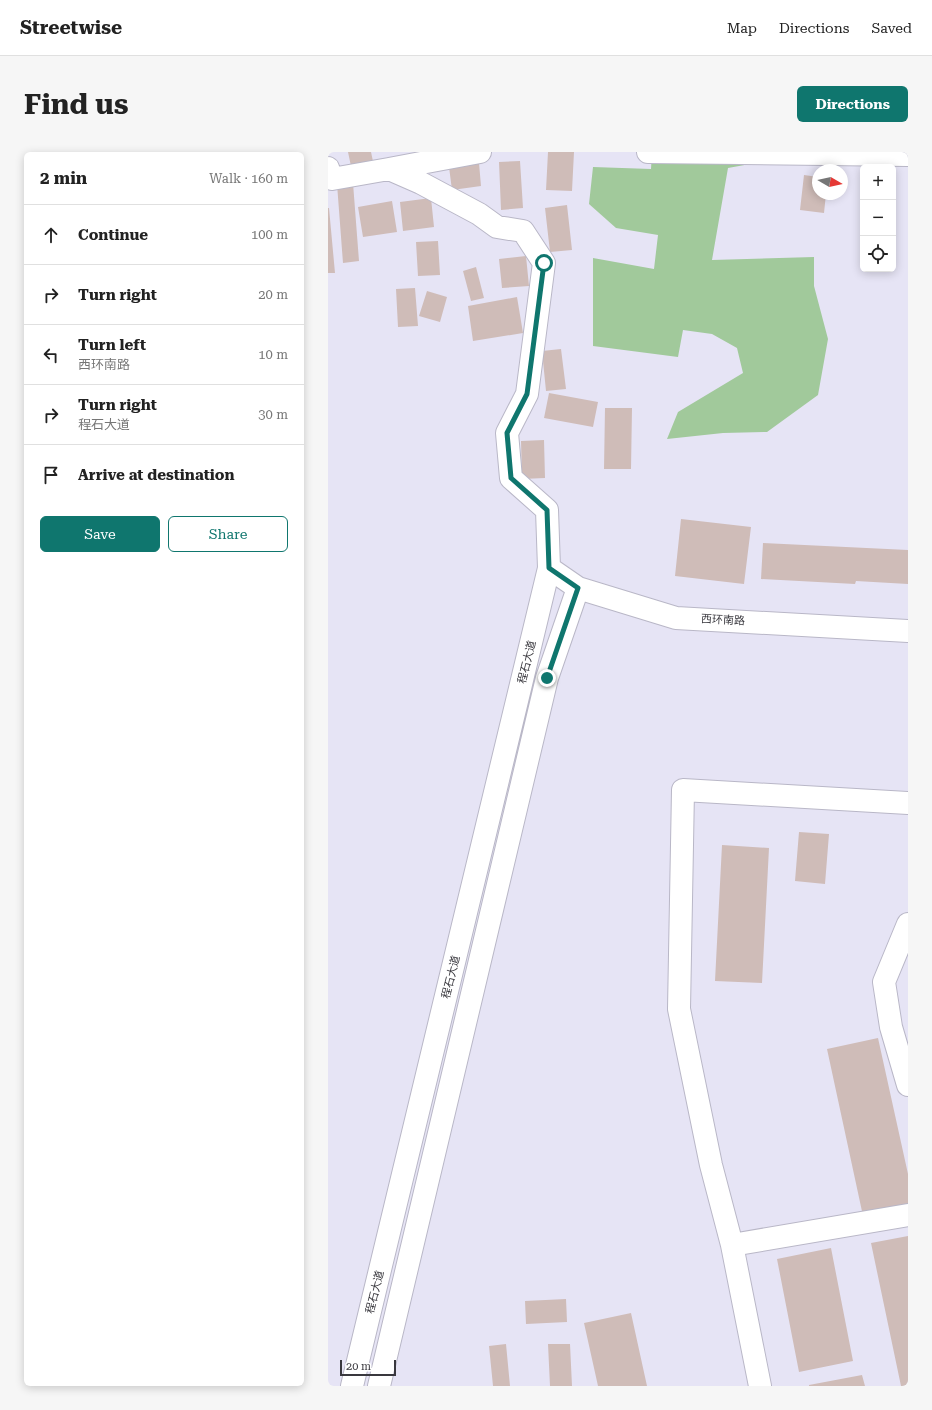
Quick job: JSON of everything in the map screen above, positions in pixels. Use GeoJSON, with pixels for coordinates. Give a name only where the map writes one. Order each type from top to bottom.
{"type":"FeatureCollection","features":[{"type":"Feature","properties":{"kind":"street"},"geometry":{"type":"LineString","coordinates":[[328,168],[332,179],[480,152]]}},
{"type":"Feature","properties":{"kind":"street"},"geometry":{"type":"LineString","coordinates":[[648,152],[908,155]]}},
{"type":"Feature","properties":{"kind":"street","name":"程石大道"},"geometry":{"type":"LineString","coordinates":[[352,1386],[549,568],[547,510],[511,478],[507,433],[527,394],[544,263],[523,230],[497,227],[479,214],[428,186],[389,169]]}},
{"type":"Feature","properties":{"kind":"street","name":"西环南路"},"geometry":{"type":"LineString","coordinates":[[549,568],[578,588],[676,618],[908,632]]}},
{"type":"Feature","properties":{"kind":"street"},"geometry":{"type":"LineString","coordinates":[[379,1386],[547,678],[578,588]]}},
{"type":"Feature","properties":{"kind":"street"},"geometry":{"type":"LineString","coordinates":[[760,1386],[732,1245],[711,1165],[679,1009],[683,790],[908,804]]}},
{"type":"Feature","properties":{"kind":"street"},"geometry":{"type":"LineString","coordinates":[[908,924],[884,982],[891,1027],[908,1085]]}},
{"type":"Feature","properties":{"kind":"street"},"geometry":{"type":"LineString","coordinates":[[732,1245],[908,1215]]}},
{"type":"Feature","properties":{"kind":"green space"},"geometry":{"type":"Polygon","coordinates":[[[652,152],[795,156],[728,168],[712,260],[814,257],[814,286],[828,339],[818,395],[767,432],[723,433],[667,439],[678,412],[743,373],[737,348],[712,334],[683,330],[678,357],[593,346],[593,258],[654,269],[658,235],[616,228],[589,204],[593,167],[651,169],[652,152]]]}},
{"type":"Feature","properties":{"kind":"building"},"geometry":{"type":"Polygon","coordinates":[[[348,152],[371,152],[374,166],[352,171],[348,152]]]}},
{"type":"Feature","properties":{"kind":"building"},"geometry":{"type":"Polygon","coordinates":[[[548,152],[574,152],[572,191],[546,190],[548,152]]]}},
{"type":"Feature","properties":{"kind":"building"},"geometry":{"type":"Polygon","coordinates":[[[520,161],[523,208],[501,210],[499,162],[520,161]]]}},
{"type":"Feature","properties":{"kind":"building"},"geometry":{"type":"Polygon","coordinates":[[[479,163],[481,186],[452,190],[449,167],[479,163]]]}},
{"type":"Feature","properties":{"kind":"building"},"geometry":{"type":"Polygon","coordinates":[[[804,175],[812,176],[812,200],[825,200],[824,213],[800,210],[804,175]]]}},
{"type":"Feature","properties":{"kind":"building"},"geometry":{"type":"Polygon","coordinates":[[[353,183],[359,261],[343,263],[337,184],[353,183]]]}},
{"type":"Feature","properties":{"kind":"building"},"geometry":{"type":"Polygon","coordinates":[[[431,198],[434,227],[403,231],[400,202],[431,198]]]}},
{"type":"Feature","properties":{"kind":"building"},"geometry":{"type":"Polygon","coordinates":[[[392,201],[397,232],[363,237],[358,207],[392,201]]]}},
{"type":"Feature","properties":{"kind":"building"},"geometry":{"type":"Polygon","coordinates":[[[567,205],[572,250],[550,252],[545,208],[567,205]]]}},
{"type":"Feature","properties":{"kind":"building"},"geometry":{"type":"Polygon","coordinates":[[[329,208],[335,273],[328,273],[329,208]]]}},
{"type":"Feature","properties":{"kind":"building"},"geometry":{"type":"Polygon","coordinates":[[[438,241],[440,275],[418,276],[416,242],[438,241]]]}},
{"type":"Feature","properties":{"kind":"building"},"geometry":{"type":"Polygon","coordinates":[[[526,256],[529,286],[502,288],[499,259],[526,256]]]}},
{"type":"Feature","properties":{"kind":"building"},"geometry":{"type":"Polygon","coordinates":[[[476,267],[484,298],[471,301],[463,271],[476,267]]]}},
{"type":"Feature","properties":{"kind":"building"},"geometry":{"type":"Polygon","coordinates":[[[415,288],[418,326],[398,327],[396,289],[415,288]]]}},
{"type":"Feature","properties":{"kind":"building"},"geometry":{"type":"Polygon","coordinates":[[[427,291],[447,297],[440,322],[419,316],[427,291]]]}},
{"type":"Feature","properties":{"kind":"building"},"geometry":{"type":"Polygon","coordinates":[[[517,297],[523,333],[473,341],[468,306],[517,297]]]}},
{"type":"Feature","properties":{"kind":"building"},"geometry":{"type":"Polygon","coordinates":[[[561,349],[566,389],[546,391],[542,351],[561,349]]]}},
{"type":"Feature","properties":{"kind":"building"},"geometry":{"type":"Polygon","coordinates":[[[549,393],[598,402],[593,427],[544,418],[549,393]]]}},
{"type":"Feature","properties":{"kind":"building"},"geometry":{"type":"Polygon","coordinates":[[[605,408],[632,408],[631,469],[604,469],[605,408]]]}},
{"type":"Feature","properties":{"kind":"building"},"geometry":{"type":"Polygon","coordinates":[[[544,440],[545,478],[522,479],[521,441],[544,440]]]}},
{"type":"Feature","properties":{"kind":"building"},"geometry":{"type":"Polygon","coordinates":[[[681,519],[751,527],[744,584],[675,576],[681,519]]]}},
{"type":"Feature","properties":{"kind":"building"},"geometry":{"type":"Polygon","coordinates":[[[763,543],[908,550],[908,584],[856,581],[855,584],[761,579],[763,543]]]}},
{"type":"Feature","properties":{"kind":"building"},"geometry":{"type":"Polygon","coordinates":[[[799,832],[829,834],[825,884],[795,881],[799,832]]]}},
{"type":"Feature","properties":{"kind":"building"},"geometry":{"type":"Polygon","coordinates":[[[722,845],[769,848],[762,983],[715,981],[722,845]]]}},
{"type":"Feature","properties":{"kind":"building"},"geometry":{"type":"Polygon","coordinates":[[[878,1038],[908,1174],[908,1206],[863,1216],[827,1049],[878,1038]]]}},
{"type":"Feature","properties":{"kind":"building"},"geometry":{"type":"Polygon","coordinates":[[[908,1236],[908,1386],[901,1386],[871,1243],[908,1236]]]}},
{"type":"Feature","properties":{"kind":"building"},"geometry":{"type":"Polygon","coordinates":[[[831,1248],[853,1361],[799,1372],[777,1259],[831,1248]]]}},
{"type":"Feature","properties":{"kind":"building"},"geometry":{"type":"Polygon","coordinates":[[[566,1299],[567,1322],[526,1324],[525,1301],[566,1299]]]}},
{"type":"Feature","properties":{"kind":"building"},"geometry":{"type":"Polygon","coordinates":[[[631,1313],[647,1386],[598,1386],[584,1323],[631,1313]]]}},
{"type":"Feature","properties":{"kind":"building"},"geometry":{"type":"Polygon","coordinates":[[[506,1344],[510,1386],[493,1386],[489,1346],[506,1344]]]}},
{"type":"Feature","properties":{"kind":"building"},"geometry":{"type":"Polygon","coordinates":[[[548,1344],[570,1344],[572,1386],[550,1386],[548,1344]]]}},
{"type":"Feature","properties":{"kind":"building"},"geometry":{"type":"Polygon","coordinates":[[[862,1375],[865,1386],[809,1386],[809,1385],[862,1375]]]}},
{"type":"Feature","properties":{"kind":"route"},"geometry":{"type":"LineString","coordinates":[[544,263],[527,394],[507,433],[511,478],[547,510],[549,568],[578,588],[547,678]]}}]}
